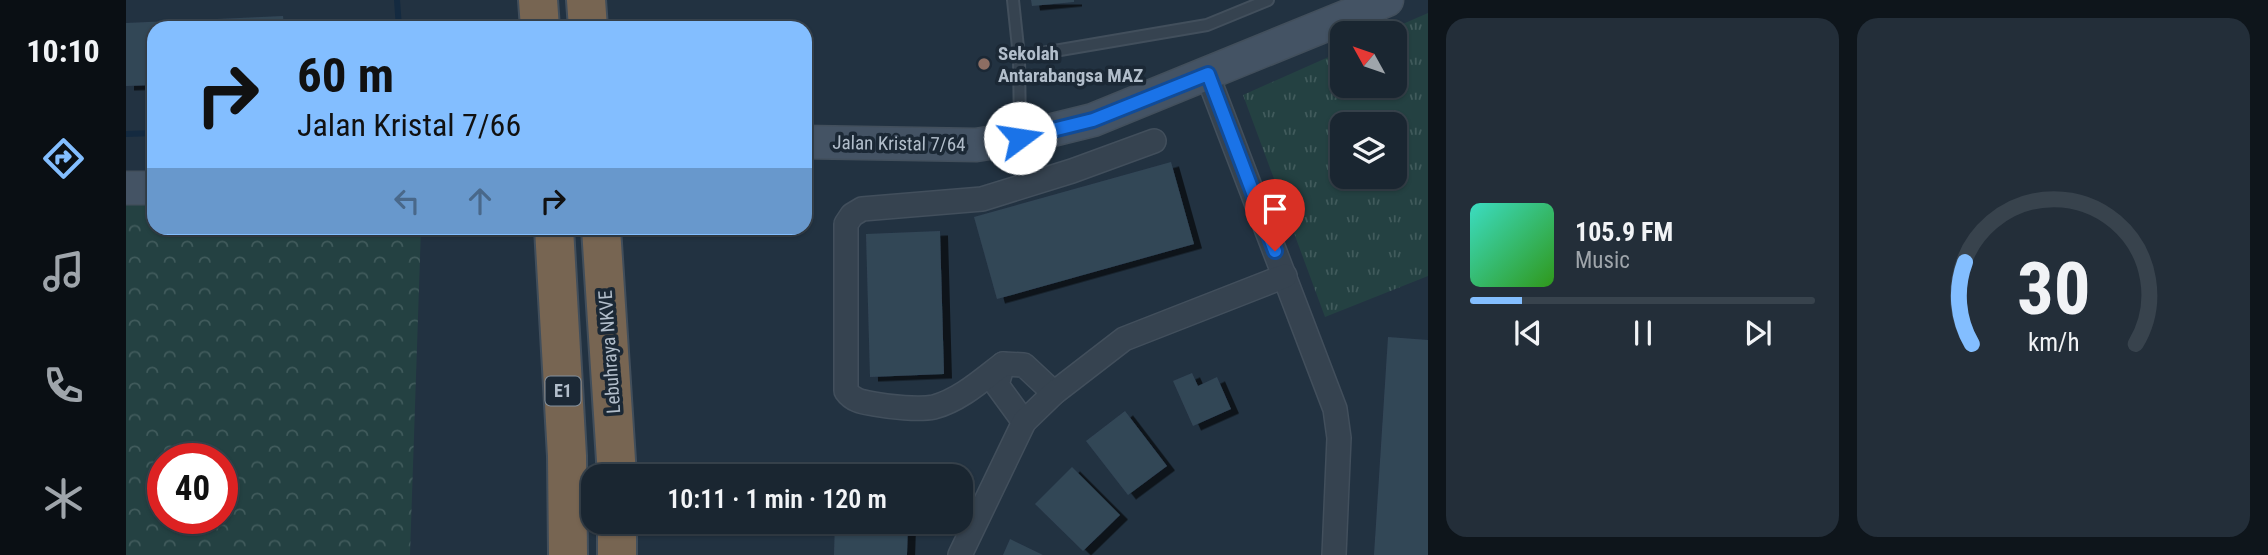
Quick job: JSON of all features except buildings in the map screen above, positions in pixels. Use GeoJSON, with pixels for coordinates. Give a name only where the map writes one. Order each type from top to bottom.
{"type":"FeatureCollection","features":[{"type":"Feature","properties":{"kind":"highway"},"geometry":{"type":"LineString","coordinates":[[538,0],[540,21]]}},
{"type":"Feature","properties":{"kind":"highway"},"geometry":{"type":"LineString","coordinates":[[586,0],[587,21]]}},
{"type":"Feature","properties":{"kind":"highway","name":"E1"},"geometry":{"type":"LineString","coordinates":[[554,235],[566,456],[568,555]]}},
{"type":"Feature","properties":{"kind":"highway","name":"Lebuhraya NKVE"},"geometry":{"type":"LineString","coordinates":[[601,235],[616,464]]}},
{"type":"Feature","properties":{"kind":"highway"},"geometry":{"type":"LineString","coordinates":[[617,534],[617,555]]}},
{"type":"Feature","properties":{"kind":"street","name":"Jalan Kristal 7/64"},"geometry":{"type":"LineString","coordinates":[[812,142],[976,145],[1020,138],[1093,120],[1387,0]]}},
{"type":"Feature","properties":{"kind":"street"},"geometry":{"type":"LineString","coordinates":[[1208,74],[1335,409],[1339,438],[1334,555]]}},
{"type":"Feature","properties":{"kind":"street"},"geometry":{"type":"LineString","coordinates":[[1054,393],[1024,365],[1003,364],[963,394],[933,407],[886,406],[850,396],[846,391],[846,224],[852,215],[862,209],[982,199],[1072,172],[1154,141]]}},
{"type":"Feature","properties":{"kind":"street"},"geometry":{"type":"LineString","coordinates":[[126,188],[147,188]]}},
{"type":"Feature","properties":{"kind":"street"},"geometry":{"type":"LineString","coordinates":[[960,555],[1024,422],[1054,393],[1124,339],[1285,276]]}},
{"type":"Feature","properties":{"kind":"street"},"geometry":{"type":"LineString","coordinates":[[1003,364],[997,385],[1024,422]]}},
{"type":"Feature","properties":{"kind":"lane"},"geometry":{"type":"LineString","coordinates":[[1013,0],[1019,57],[1020,138]]}},
{"type":"Feature","properties":{"kind":"lane"},"geometry":{"type":"LineString","coordinates":[[1019,57],[1207,25],[1268,0]]}},
{"type":"Feature","properties":{"kind":"green space"},"geometry":{"type":"Polygon","coordinates":[[[1428,13],[1428,276],[1325,317],[1243,95],[1330,56],[1330,98],[1407,98],[1407,22],[1428,13]]]}},
{"type":"Feature","properties":{"kind":"green space"},"geometry":{"type":"Polygon","coordinates":[[[126,203],[147,203],[147,235],[421,235],[410,555],[126,555],[126,203]]]}},
{"type":"Feature","properties":{"kind":"waterway"},"geometry":{"type":"LineString","coordinates":[[397,0],[398,21]]}},
{"type":"Feature","properties":{"kind":"waterway"},"geometry":{"type":"LineString","coordinates":[[126,134],[147,133]]}},
{"type":"Feature","properties":{"kind":"place","name":"Sekolah Antarabangsa MAZ"},"geometry":{"type":"Point","coordinates":[984,64]}},
{"type":"Feature","properties":{"kind":"route"},"geometry":{"type":"LineString","coordinates":[[1020,138],[1093,120],[1208,74],[1275,251]]}}]}
